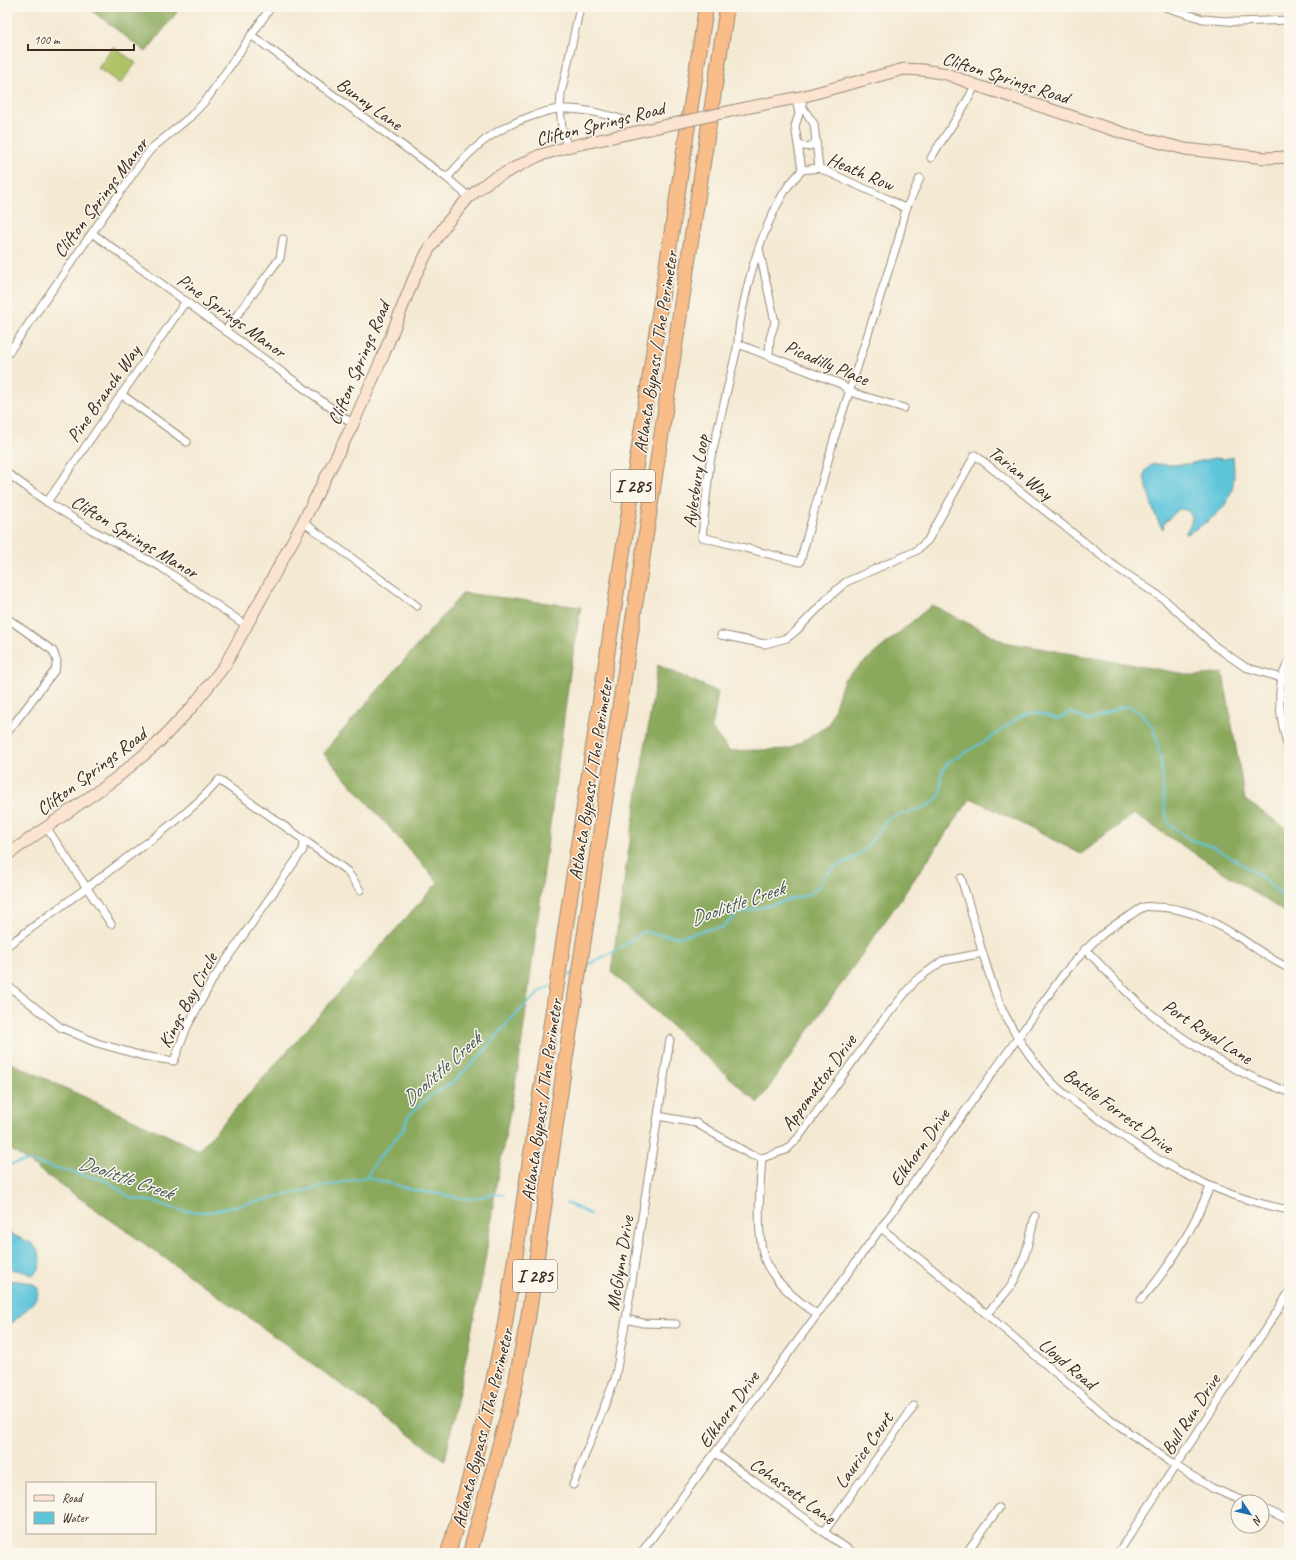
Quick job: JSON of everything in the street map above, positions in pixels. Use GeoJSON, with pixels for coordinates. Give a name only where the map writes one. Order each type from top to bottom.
{"type":"FeatureCollection","features":[{"type":"Feature","properties":{"kind":"highway","name":"Atlanta Bypass / The Perimeter"},"geometry":{"type":"LineString","coordinates":[[448,1553],[472,1470],[497,1365],[505,1324],[706,7]]}},
{"type":"Feature","properties":{"kind":"highway","name":"Atlanta Bypass / The Perimeter"},"geometry":{"type":"LineString","coordinates":[[470,1553],[513,1396],[526,1327],[727,7]]}},
{"type":"Feature","properties":{"kind":"street","name":"Clifton Springs Manor"},"geometry":{"type":"LineString","coordinates":[[7,355],[144,158],[152,148],[190,117],[207,99],[271,7]]}},
{"type":"Feature","properties":{"kind":"street"},"geometry":{"type":"LineString","coordinates":[[567,147],[562,128],[560,108],[561,94],[580,7]]}},
{"type":"Feature","properties":{"kind":"street"},"geometry":{"type":"LineString","coordinates":[[1165,7],[1203,19],[1238,22],[1289,20]]}},
{"type":"Feature","properties":{"kind":"street","name":"Bunny Lane"},"geometry":{"type":"LineString","coordinates":[[251,35],[447,178],[469,197]]}},
{"type":"Feature","properties":{"kind":"street","name":"Clifton Springs Road"},"geometry":{"type":"LineString","coordinates":[[7,855],[115,779],[157,744],[192,707],[225,665],[303,522],[353,424],[383,356],[414,278],[428,251],[446,224],[469,197],[489,181],[538,156],[567,147],[745,108],[799,98],[904,69],[948,74],[975,85],[1126,134],[1185,149],[1264,158],[1289,157]]}},
{"type":"Feature","properties":{"kind":"street"},"geometry":{"type":"LineString","coordinates":[[931,158],[947,131],[963,110],[975,85]]}},
{"type":"Feature","properties":{"kind":"street"},"geometry":{"type":"LineString","coordinates":[[799,98],[803,108],[814,124],[819,168]]}},
{"type":"Feature","properties":{"kind":"street"},"geometry":{"type":"LineString","coordinates":[[799,98],[799,114],[795,126],[802,170]]}},
{"type":"Feature","properties":{"kind":"street"},"geometry":{"type":"LineString","coordinates":[[447,178],[465,157],[478,145],[515,122],[560,108],[583,110],[624,120]]}},
{"type":"Feature","properties":{"kind":"street"},"geometry":{"type":"LineString","coordinates":[[799,145],[808,147],[816,141]]}},
{"type":"Feature","properties":{"kind":"street","name":"Heath Row"},"geometry":{"type":"LineString","coordinates":[[802,170],[819,168],[890,200],[906,209]]}},
{"type":"Feature","properties":{"kind":"street","name":"Aylesbury Loop"},"geometry":{"type":"LineString","coordinates":[[802,170],[780,199],[759,249],[747,284],[738,333],[738,344],[710,462],[702,537],[800,562],[834,439],[898,241],[906,209],[920,178]]}},
{"type":"Feature","properties":{"kind":"street","name":"Pine Springs Manor"},"geometry":{"type":"LineString","coordinates":[[92,233],[353,424]]}},
{"type":"Feature","properties":{"kind":"street"},"geometry":{"type":"LineString","coordinates":[[226,331],[280,258],[282,239]]}},
{"type":"Feature","properties":{"kind":"street"},"geometry":{"type":"LineString","coordinates":[[759,249],[775,322],[770,338],[769,355]]}},
{"type":"Feature","properties":{"kind":"street","name":"Pine Branch Way"},"geometry":{"type":"LineString","coordinates":[[47,502],[186,301]]}},
{"type":"Feature","properties":{"kind":"street","name":"Picadilly Place"},"geometry":{"type":"LineString","coordinates":[[738,344],[841,384],[850,392],[904,408]]}},
{"type":"Feature","properties":{"kind":"street"},"geometry":{"type":"LineString","coordinates":[[122,394],[187,442]]}},
{"type":"Feature","properties":{"kind":"street","name":"Tarian Way"},"geometry":{"type":"LineString","coordinates":[[722,635],[765,644],[787,638],[846,582],[916,551],[928,540],[974,455],[1113,565],[1165,600],[1182,618],[1216,647],[1245,667],[1282,678]]}},
{"type":"Feature","properties":{"kind":"street","name":"Clifton Springs Manor"},"geometry":{"type":"LineString","coordinates":[[7,474],[47,502],[92,530],[161,567],[247,626]]}},
{"type":"Feature","properties":{"kind":"street"},"geometry":{"type":"LineString","coordinates":[[303,522],[417,606]]}},
{"type":"Feature","properties":{"kind":"street"},"geometry":{"type":"LineString","coordinates":[[7,618],[53,651],[57,661],[55,670],[7,733]]}},
{"type":"Feature","properties":{"kind":"street"},"geometry":{"type":"LineString","coordinates":[[1289,661],[1282,678],[1280,702],[1282,720],[1289,752]]}},
{"type":"Feature","properties":{"kind":"street"},"geometry":{"type":"LineString","coordinates":[[7,946],[179,819],[219,780],[347,871],[360,890]]}},
{"type":"Feature","properties":{"kind":"street"},"geometry":{"type":"LineString","coordinates":[[46,827],[111,924]]}},
{"type":"Feature","properties":{"kind":"street","name":"Kings Bay Circle"},"geometry":{"type":"LineString","coordinates":[[7,986],[60,1027],[97,1043],[143,1056],[174,1062],[187,1027],[213,979],[304,850],[304,840]]}},
{"type":"Feature","properties":{"kind":"street","name":"Battle Forrest Drive"},"geometry":{"type":"LineString","coordinates":[[961,878],[993,988],[1004,1013],[1018,1037],[1049,1079],[1076,1102],[1136,1146],[1173,1169],[1210,1187],[1241,1198],[1289,1210]]}},
{"type":"Feature","properties":{"kind":"street","name":"Elkhorn Drive"},"geometry":{"type":"LineString","coordinates":[[645,1552],[715,1453],[881,1228],[1063,975],[1085,949],[1118,922],[1144,907],[1164,907],[1187,911],[1208,920],[1289,968]]}},
{"type":"Feature","properties":{"kind":"street","name":"Port Royal Lane"},"geometry":{"type":"LineString","coordinates":[[1085,949],[1149,1012],[1194,1046],[1242,1073],[1289,1092]]}},
{"type":"Feature","properties":{"kind":"street","name":"Appomattox Drive"},"geometry":{"type":"LineString","coordinates":[[762,1158],[786,1150],[798,1138],[877,1028],[914,981],[942,961],[983,953]]}},
{"type":"Feature","properties":{"kind":"street","name":"McGlynn Drive"},"geometry":{"type":"LineString","coordinates":[[573,1485],[615,1378],[626,1319],[670,1039]]}},
{"type":"Feature","properties":{"kind":"street"},"geometry":{"type":"LineString","coordinates":[[658,1116],[696,1123],[751,1155],[762,1158],[760,1231],[763,1256],[768,1266],[779,1280],[802,1304],[817,1314]]}},
{"type":"Feature","properties":{"kind":"street"},"geometry":{"type":"LineString","coordinates":[[1141,1300],[1172,1262],[1198,1215],[1210,1187]]}},
{"type":"Feature","properties":{"kind":"street"},"geometry":{"type":"LineString","coordinates":[[987,1314],[1011,1286],[1028,1246],[1035,1216]]}},
{"type":"Feature","properties":{"kind":"street","name":"Lloyd Road"},"geometry":{"type":"LineString","coordinates":[[881,1228],[987,1314],[1110,1419],[1176,1466],[1212,1488],[1230,1495]]}},
{"type":"Feature","properties":{"kind":"street","name":"Bull Run Drive"},"geometry":{"type":"LineString","coordinates":[[1118,1553],[1289,1292]]}},
{"type":"Feature","properties":{"kind":"street"},"geometry":{"type":"LineString","coordinates":[[626,1319],[650,1324],[676,1324]]}},
{"type":"Feature","properties":{"kind":"street","name":"Laurice Court"},"geometry":{"type":"LineString","coordinates":[[824,1532],[914,1406]]}},
{"type":"Feature","properties":{"kind":"street","name":"Cohassett Lane"},"geometry":{"type":"LineString","coordinates":[[715,1453],[853,1553]]}},
{"type":"Feature","properties":{"kind":"street"},"geometry":{"type":"LineString","coordinates":[[966,1553],[999,1508]]}},
{"type":"Feature","properties":{"kind":"street"},"geometry":{"type":"LineString","coordinates":[[1270,1512],[1289,1520]]}},
{"type":"Feature","properties":{"kind":"green space"},"geometry":{"type":"Polygon","coordinates":[[[87,7],[181,7],[146,52],[87,7]]]}},
{"type":"Feature","properties":{"kind":"green space"},"geometry":{"type":"Polygon","coordinates":[[[113,47],[136,63],[120,84],[98,68],[113,47]]]}},
{"type":"Feature","properties":{"kind":"green space"},"geometry":{"type":"Polygon","coordinates":[[[463,593],[581,607],[570,672],[519,1063],[496,1186],[483,1274],[445,1460],[230,1304],[7,1147],[7,1061],[199,1150],[438,882],[323,753],[463,593]]]}},
{"type":"Feature","properties":{"kind":"green space"},"geometry":{"type":"Polygon","coordinates":[[[932,605],[1005,642],[1196,676],[1223,673],[1245,800],[1289,830],[1289,915],[1134,814],[1081,854],[971,798],[758,1103],[611,972],[658,665],[718,692],[712,729],[729,751],[789,749],[829,725],[844,679],[932,605]]]}},
{"type":"Feature","properties":{"kind":"water"},"geometry":{"type":"Polygon","coordinates":[[[1233,457],[1233,485],[1230,495],[1219,512],[1200,526],[1185,534],[1191,523],[1192,516],[1187,510],[1179,509],[1164,523],[1163,529],[1154,512],[1144,476],[1146,470],[1151,465],[1155,464],[1188,464],[1214,458],[1224,459],[1233,457]]]}},
{"type":"Feature","properties":{"kind":"water"},"geometry":{"type":"Polygon","coordinates":[[[7,1232],[33,1244],[39,1252],[41,1263],[35,1274],[31,1275],[7,1268],[7,1232]]]}},
{"type":"Feature","properties":{"kind":"water"},"geometry":{"type":"Polygon","coordinates":[[[7,1281],[24,1282],[34,1285],[38,1290],[37,1296],[32,1304],[7,1327],[7,1281]]]}},
{"type":"Feature","properties":{"kind":"waterway","name":"Doolittle Creek"},"geometry":{"type":"LineString","coordinates":[[585,966],[618,949],[643,932],[679,937],[714,928],[721,928],[738,914],[807,895],[817,889],[826,874],[838,865],[853,859],[865,849],[888,818],[926,807],[938,798],[941,791],[941,775],[948,762],[989,739],[1022,715],[1035,712],[1057,719],[1071,712],[1088,721],[1128,706],[1140,713],[1153,727],[1161,758],[1165,812],[1169,824],[1189,839],[1214,847],[1255,872],[1289,903]]}},
{"type":"Feature","properties":{"kind":"waterway","name":"Doolittle Creek"},"geometry":{"type":"LineString","coordinates":[[563,979],[573,973]]}},
{"type":"Feature","properties":{"kind":"waterway","name":"Doolittle Creek"},"geometry":{"type":"LineString","coordinates":[[7,1165],[28,1161],[107,1181],[131,1198],[154,1202],[183,1211],[209,1212],[366,1177],[377,1160],[403,1130],[408,1116],[430,1096],[451,1084],[481,1055],[513,1017],[540,992],[550,986]]}},
{"type":"Feature","properties":{"kind":"waterway"},"geometry":{"type":"LineString","coordinates":[[366,1177],[413,1190],[468,1199],[491,1194],[504,1195]]}},
{"type":"Feature","properties":{"kind":"waterway"},"geometry":{"type":"LineString","coordinates":[[566,1203],[590,1214]]}}]}
